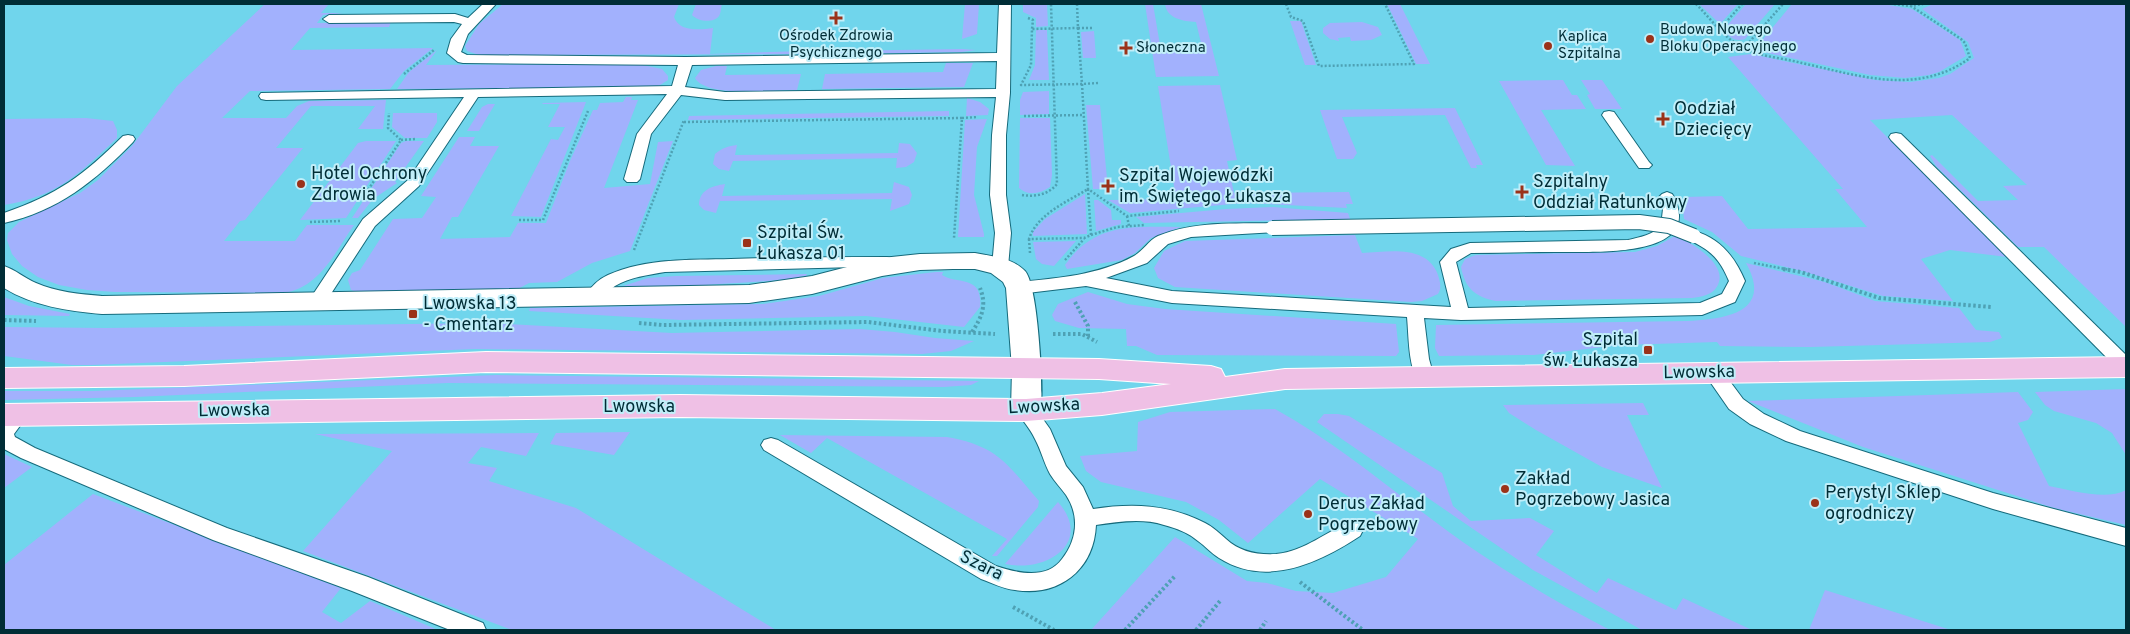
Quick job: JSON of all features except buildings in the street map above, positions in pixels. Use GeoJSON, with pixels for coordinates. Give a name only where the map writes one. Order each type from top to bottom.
{"type":"FeatureCollection","features":[{"type":"Feature","properties":{"kind":"main road","name":"Lwowska"},"geometry":{"type":"LineString","coordinates":[[4,378],[184,376],[486,362],[1098,369],[1273,380],[2126,366]]}},
{"type":"Feature","properties":{"kind":"main road","name":"Lwowska"},"geometry":{"type":"LineString","coordinates":[[11,415],[680,406],[1026,410],[1102,404],[1273,380]]}},
{"type":"Feature","properties":{"kind":"street"},"geometry":{"type":"LineString","coordinates":[[4,275],[15,284],[39,294],[72,302],[102,305],[592,298],[781,291],[882,267],[913,262],[975,262],[1000,267],[1015,277],[1019,288],[1026,369],[1026,410]]}},
{"type":"Feature","properties":{"kind":"lane"},"geometry":{"type":"LineString","coordinates":[[388,18],[400,4]]}},
{"type":"Feature","properties":{"kind":"lane"},"geometry":{"type":"LineString","coordinates":[[490,4],[462,34],[454,49],[454,53],[463,59],[686,61],[1004,57]]}},
{"type":"Feature","properties":{"kind":"lane"},"geometry":{"type":"LineString","coordinates":[[1000,267],[1003,233],[998,195],[999,135],[1003,93],[1005,4]]}},
{"type":"Feature","properties":{"kind":"lane"},"geometry":{"type":"LineString","coordinates":[[329,19],[447,18],[461,19],[471,23]]}},
{"type":"Feature","properties":{"kind":"lane"},"geometry":{"type":"LineString","coordinates":[[632,179],[644,134],[677,91],[686,61]]}},
{"type":"Feature","properties":{"kind":"lane"},"geometry":{"type":"LineString","coordinates":[[266,96],[677,91],[725,96],[1003,93]]}},
{"type":"Feature","properties":{"kind":"lane"},"geometry":{"type":"LineString","coordinates":[[317,302],[371,221],[402,196],[414,183],[474,93]]}},
{"type":"Feature","properties":{"kind":"lane"},"geometry":{"type":"LineString","coordinates":[[1609,115],[1644,165]]}},
{"type":"Feature","properties":{"kind":"lane"},"geometry":{"type":"LineString","coordinates":[[1896,137],[2126,366]]}},
{"type":"Feature","properties":{"kind":"lane"},"geometry":{"type":"LineString","coordinates":[[4,218],[50,201],[73,188],[91,175],[128,139]]}},
{"type":"Feature","properties":{"kind":"lane"},"geometry":{"type":"LineString","coordinates":[[1461,314],[1448,262],[1452,255],[1459,251],[1470,248],[1628,245],[1648,241],[1664,234],[1671,224],[1671,212],[1666,198]]}},
{"type":"Feature","properties":{"kind":"lane"},"geometry":{"type":"LineString","coordinates":[[1019,288],[1086,280],[1141,259],[1162,240],[1190,232],[1219,229],[1638,222],[1669,226],[1709,243],[1729,260],[1737,281],[1729,298],[1702,309],[1461,314],[1172,297],[1086,280]]}},
{"type":"Feature","properties":{"kind":"lane"},"geometry":{"type":"LineString","coordinates":[[1415,311],[1420,359],[1425,377]]}},
{"type":"Feature","properties":{"kind":"lane"},"geometry":{"type":"LineString","coordinates":[[1713,373],[1736,404],[1757,419],[1792,436],[1993,501],[2126,537]]}},
{"type":"Feature","properties":{"kind":"lane"},"geometry":{"type":"LineString","coordinates":[[1026,410],[1043,434],[1058,470],[1076,493],[1086,518],[1146,512],[1172,518],[1203,532],[1228,553],[1245,560],[1267,563],[1299,559],[1330,546],[1353,530]]}},
{"type":"Feature","properties":{"kind":"lane"},"geometry":{"type":"LineString","coordinates":[[11,415],[4,433],[7,442],[28,453],[220,534],[360,584],[475,630]]}},
{"type":"Feature","properties":{"kind":"lane","name":"Szara"},"geometry":{"type":"LineString","coordinates":[[771,445],[989,573],[1014,582],[1041,582],[1065,572],[1079,553],[1085,534],[1086,518]]}},
{"type":"Feature","properties":{"kind":"path"},"geometry":{"type":"LineString","coordinates":[[1018,193],[1023,196],[1036,196],[1051,191],[1057,184],[1050,4]]}},
{"type":"Feature","properties":{"kind":"path"},"geometry":{"type":"LineString","coordinates":[[1076,4],[1092,235],[1084,238],[1029,239],[1029,232],[1039,220],[1088,189]]}},
{"type":"Feature","properties":{"kind":"path"},"geometry":{"type":"LineString","coordinates":[[1286,4],[1291,17],[1302,21],[1319,66],[1414,64],[1385,4]]}},
{"type":"Feature","properties":{"kind":"path"},"geometry":{"type":"LineString","coordinates":[[1696,4],[1730,40],[1744,48],[1760,54],[1857,75],[1897,80],[1928,79],[1942,74],[1970,58],[1965,43],[1961,39],[1911,6]]}},
{"type":"Feature","properties":{"kind":"path"},"geometry":{"type":"LineString","coordinates":[[1720,29],[1742,4]]}},
{"type":"Feature","properties":{"kind":"path"},"geometry":{"type":"LineString","coordinates":[[1744,48],[1783,4]]}},
{"type":"Feature","properties":{"kind":"path"},"geometry":{"type":"LineString","coordinates":[[1894,4],[1911,6],[1923,4]]}},
{"type":"Feature","properties":{"kind":"path"},"geometry":{"type":"LineString","coordinates":[[365,194],[401,140],[388,128],[390,98],[385,98],[407,71],[436,48],[452,26],[444,23],[447,18]]}},
{"type":"Feature","properties":{"kind":"path"},"geometry":{"type":"LineString","coordinates":[[1019,91],[1031,66],[1032,29],[1093,28]]}},
{"type":"Feature","properties":{"kind":"path"},"geometry":{"type":"LineString","coordinates":[[1021,85],[1098,83]]}},
{"type":"Feature","properties":{"kind":"path"},"geometry":{"type":"LineString","coordinates":[[519,220],[543,220],[590,107]]}},
{"type":"Feature","properties":{"kind":"path"},"geometry":{"type":"LineString","coordinates":[[632,256],[687,114]]}},
{"type":"Feature","properties":{"kind":"path"},"geometry":{"type":"LineString","coordinates":[[684,122],[962,118],[953,261]]}},
{"type":"Feature","properties":{"kind":"path"},"geometry":{"type":"LineString","coordinates":[[1088,189],[1126,216],[1129,226]]}},
{"type":"Feature","properties":{"kind":"path"},"geometry":{"type":"LineString","coordinates":[[1126,216],[1185,210]]}},
{"type":"Feature","properties":{"kind":"path"},"geometry":{"type":"LineString","coordinates":[[310,222],[371,221]]}},
{"type":"Feature","properties":{"kind":"path"},"geometry":{"type":"LineString","coordinates":[[1063,263],[1084,238]]}},
{"type":"Feature","properties":{"kind":"path"},"geometry":{"type":"LineString","coordinates":[[1729,260],[1746,261],[1801,272],[1879,298],[1991,307]]}},
{"type":"Feature","properties":{"kind":"path"},"geometry":{"type":"LineString","coordinates":[[972,333],[985,309],[983,296],[978,286]]}},
{"type":"Feature","properties":{"kind":"path"},"geometry":{"type":"LineString","coordinates":[[1073,299],[1088,326],[1088,336]]}},
{"type":"Feature","properties":{"kind":"path"},"geometry":{"type":"LineString","coordinates":[[1267,563],[1312,589],[1363,630]]}},
{"type":"Feature","properties":{"kind":"path"},"geometry":{"type":"LineString","coordinates":[[1125,630],[1175,576]]}},
{"type":"Feature","properties":{"kind":"path"},"geometry":{"type":"LineString","coordinates":[[1196,630],[1220,601]]}},
{"type":"Feature","properties":{"kind":"path"},"geometry":{"type":"LineString","coordinates":[[1260,630],[1266,621]]}},
{"type":"Feature","properties":{"kind":"shaded area"},"geometry":{"type":"Polygon","coordinates":[[[265,4],[329,4],[321,13],[343,13],[323,15],[317,23],[391,22],[389,27],[310,28],[291,50],[433,48],[404,71],[390,89],[250,91],[222,118],[286,118],[297,106],[309,101],[386,100],[383,129],[358,129],[375,106],[311,106],[276,148],[303,148],[245,220],[240,221],[224,241],[295,241],[307,225],[354,225],[333,257],[317,276],[296,290],[283,293],[115,292],[59,285],[38,277],[22,266],[12,254],[7,240],[8,233],[19,222],[80,193],[98,180],[132,146],[177,86],[265,4]]]}},
{"type":"Feature","properties":{"kind":"shaded area"},"geometry":{"type":"Polygon","coordinates":[[[503,4],[679,4],[674,17],[680,25],[690,29],[713,28],[710,54],[804,51],[806,54],[479,55],[467,51],[465,46],[479,24],[503,4]]]}},
{"type":"Feature","properties":{"kind":"shaded area"},"geometry":{"type":"Polygon","coordinates":[[[696,4],[722,4],[719,16],[709,21],[701,20],[692,15],[696,4]]]}},
{"type":"Feature","properties":{"kind":"shaded area"},"geometry":{"type":"Polygon","coordinates":[[[965,4],[979,4],[977,34],[962,39],[965,4]]]}},
{"type":"Feature","properties":{"kind":"shaded area"},"geometry":{"type":"Polygon","coordinates":[[[1023,4],[1047,4],[1048,26],[1036,27],[1036,18],[1023,12],[1023,4]]]}},
{"type":"Feature","properties":{"kind":"shaded area"},"geometry":{"type":"Polygon","coordinates":[[[1145,4],[1153,4],[1160,45],[1163,47],[1202,47],[1196,22],[1181,20],[1172,16],[1166,9],[1165,4],[1201,4],[1219,76],[1156,77],[1145,4]]]}},
{"type":"Feature","properties":{"kind":"shaded area"},"geometry":{"type":"Polygon","coordinates":[[[1387,4],[1400,4],[1430,64],[1416,64],[1387,4]]]}},
{"type":"Feature","properties":{"kind":"shaded area"},"geometry":{"type":"Polygon","coordinates":[[[1699,4],[1738,4],[1720,24],[1699,4]]]}},
{"type":"Feature","properties":{"kind":"shaded area"},"geometry":{"type":"Polygon","coordinates":[[[1746,4],[1775,4],[1745,39],[1735,40],[1724,29],[1746,4]]]}},
{"type":"Feature","properties":{"kind":"shaded area"},"geometry":{"type":"Polygon","coordinates":[[[1792,4],[1883,4],[1912,9],[1960,40],[1966,56],[1939,72],[1905,78],[1870,75],[1767,53],[1759,47],[1759,44],[1792,4]]]}},
{"type":"Feature","properties":{"kind":"shaded area"},"geometry":{"type":"Polygon","coordinates":[[[1933,4],[2126,4],[2126,327],[2044,247],[2018,247],[1936,166],[1930,156],[1932,155],[1978,201],[2018,200],[2003,186],[2027,185],[1952,115],[1870,120],[2007,257],[1950,250],[1921,259],[1953,301],[1883,296],[1802,271],[1741,256],[1712,232],[1684,219],[1682,202],[1688,202],[1685,197],[1722,196],[1748,229],[1867,227],[1835,189],[1843,189],[1728,57],[1751,54],[1875,80],[1910,82],[1939,78],[1950,74],[1974,58],[1968,42],[1922,9],[1933,4]]]}},
{"type":"Feature","properties":{"kind":"shaded area"},"geometry":{"type":"Polygon","coordinates":[[[1290,21],[1301,21],[1316,65],[1305,65],[1290,21]]]}},
{"type":"Feature","properties":{"kind":"shaded area"},"geometry":{"type":"Polygon","coordinates":[[[1362,22],[1378,27],[1382,35],[1371,40],[1351,41],[1350,37],[1338,38],[1339,41],[1330,39],[1323,33],[1323,28],[1330,23],[1362,22]]]}},
{"type":"Feature","properties":{"kind":"shaded area"},"geometry":{"type":"Polygon","coordinates":[[[1036,30],[1047,30],[1049,80],[1029,80],[1035,65],[1036,30]]]}},
{"type":"Feature","properties":{"kind":"shaded area"},"geometry":{"type":"Polygon","coordinates":[[[1094,31],[1096,58],[1083,58],[1081,32],[1094,31]]]}},
{"type":"Feature","properties":{"kind":"shaded area"},"geometry":{"type":"Polygon","coordinates":[[[437,50],[426,65],[638,64],[662,69],[668,76],[668,80],[657,87],[397,89],[409,72],[437,50]]]}},
{"type":"Feature","properties":{"kind":"shaded area"},"geometry":{"type":"Polygon","coordinates":[[[976,50],[962,52],[830,54],[833,51],[976,50]]]}},
{"type":"Feature","properties":{"kind":"shaded area"},"geometry":{"type":"Polygon","coordinates":[[[946,63],[973,63],[964,87],[822,89],[825,74],[943,72],[946,63]]]}},
{"type":"Feature","properties":{"kind":"shaded area"},"geometry":{"type":"Polygon","coordinates":[[[716,66],[727,66],[725,75],[801,74],[797,90],[773,91],[726,91],[702,84],[695,78],[701,70],[716,66]]]}},
{"type":"Feature","properties":{"kind":"shaded area"},"geometry":{"type":"Polygon","coordinates":[[[1563,80],[1572,95],[1577,95],[1586,109],[1541,110],[1575,166],[1546,165],[1499,81],[1563,80]]]}},
{"type":"Feature","properties":{"kind":"shaded area"},"geometry":{"type":"Polygon","coordinates":[[[1581,80],[1602,80],[1622,109],[1595,109],[1587,95],[1590,94],[1581,80]]]}},
{"type":"Feature","properties":{"kind":"shaded area"},"geometry":{"type":"Polygon","coordinates":[[[1220,85],[1237,160],[1227,161],[1234,193],[1349,192],[1353,204],[1346,204],[1347,208],[1245,203],[1130,213],[1108,200],[1176,199],[1158,86],[1220,85]]]}},
{"type":"Feature","properties":{"kind":"shaded area"},"geometry":{"type":"Polygon","coordinates":[[[1049,91],[1049,114],[1020,115],[1020,100],[1023,92],[1049,91]]]}},
{"type":"Feature","properties":{"kind":"shaded area"},"geometry":{"type":"Polygon","coordinates":[[[626,97],[632,97],[631,100],[638,100],[604,188],[650,184],[658,142],[673,141],[630,251],[592,263],[557,282],[529,283],[516,290],[357,292],[351,290],[348,280],[352,273],[360,270],[393,219],[422,218],[436,197],[421,196],[459,137],[475,137],[470,146],[499,146],[458,217],[452,217],[440,239],[510,237],[518,223],[546,223],[570,161],[593,110],[597,110],[600,103],[623,102],[626,97]]]}},
{"type":"Feature","properties":{"kind":"shaded area"},"geometry":{"type":"Polygon","coordinates":[[[967,98],[980,102],[989,109],[988,115],[966,116],[967,98]]]}},
{"type":"Feature","properties":{"kind":"shaded area"},"geometry":{"type":"Polygon","coordinates":[[[586,102],[541,217],[511,216],[551,139],[558,140],[565,127],[548,127],[560,104],[542,104],[586,102]]]}},
{"type":"Feature","properties":{"kind":"shaded area"},"geometry":{"type":"Polygon","coordinates":[[[488,104],[495,104],[479,131],[467,131],[482,107],[488,104]]]}},
{"type":"Feature","properties":{"kind":"shaded area"},"geometry":{"type":"Polygon","coordinates":[[[1086,105],[1100,105],[1108,189],[1093,189],[1086,105]]]}},
{"type":"Feature","properties":{"kind":"shaded area"},"geometry":{"type":"Polygon","coordinates":[[[1455,108],[1483,165],[1476,165],[1477,168],[1471,168],[1445,115],[1342,117],[1357,153],[1353,159],[1337,159],[1320,110],[1455,108]]]}},
{"type":"Feature","properties":{"kind":"shaded area"},"geometry":{"type":"Polygon","coordinates":[[[949,111],[949,116],[688,120],[689,116],[949,111]]]}},
{"type":"Feature","properties":{"kind":"shaded area"},"geometry":{"type":"Polygon","coordinates":[[[393,113],[437,113],[437,122],[427,138],[405,138],[392,127],[393,113]]]}},
{"type":"Feature","properties":{"kind":"shaded area"},"geometry":{"type":"Polygon","coordinates":[[[86,118],[113,121],[117,130],[117,138],[79,172],[53,190],[23,201],[4,205],[4,119],[86,118]]]}},
{"type":"Feature","properties":{"kind":"shaded area"},"geometry":{"type":"Polygon","coordinates":[[[1020,118],[1050,118],[1052,175],[1050,187],[1038,193],[1026,192],[1019,188],[1020,118]]]}},
{"type":"Feature","properties":{"kind":"shaded area"},"geometry":{"type":"Polygon","coordinates":[[[987,119],[977,147],[974,195],[984,237],[958,237],[965,120],[987,119]]]}},
{"type":"Feature","properties":{"kind":"shaded area"},"geometry":{"type":"Polygon","coordinates":[[[366,141],[396,141],[346,218],[300,220],[358,143],[366,141]]]}},
{"type":"Feature","properties":{"kind":"shaded area"},"geometry":{"type":"Polygon","coordinates":[[[406,141],[424,141],[395,182],[397,183],[373,199],[358,218],[352,218],[401,143],[406,141]]]}},
{"type":"Feature","properties":{"kind":"shaded area"},"geometry":{"type":"Polygon","coordinates":[[[899,143],[910,144],[917,153],[914,162],[906,167],[896,168],[897,158],[733,161],[729,171],[719,169],[713,164],[715,154],[725,148],[737,145],[735,155],[898,153],[899,143]]]}},
{"type":"Feature","properties":{"kind":"shaded area"},"geometry":{"type":"Polygon","coordinates":[[[894,182],[909,187],[912,195],[909,204],[890,211],[892,199],[720,201],[716,213],[704,210],[699,205],[704,192],[715,186],[725,184],[722,196],[892,193],[894,182]]]}},
{"type":"Feature","properties":{"kind":"shaded area"},"geometry":{"type":"Polygon","coordinates":[[[1085,194],[1087,234],[1033,236],[1033,232],[1045,219],[1085,194]]]}},
{"type":"Feature","properties":{"kind":"shaded area"},"geometry":{"type":"Polygon","coordinates":[[[1094,200],[1098,200],[1111,210],[1112,220],[1121,220],[1121,224],[1096,231],[1094,200]]]}},
{"type":"Feature","properties":{"kind":"shaded area"},"geometry":{"type":"Polygon","coordinates":[[[1273,207],[1348,213],[1350,219],[1144,223],[1136,217],[1226,209],[1273,207]]]}},
{"type":"Feature","properties":{"kind":"shaded area"},"geometry":{"type":"Polygon","coordinates":[[[1181,227],[1151,238],[1135,253],[1122,260],[1067,269],[1065,265],[1077,251],[1089,241],[1102,234],[1132,228],[1181,227]]]}},
{"type":"Feature","properties":{"kind":"shaded area"},"geometry":{"type":"Polygon","coordinates":[[[1355,235],[1362,253],[1395,251],[1416,254],[1425,258],[1433,265],[1438,275],[1440,287],[1438,294],[1422,301],[1411,302],[1175,287],[1158,278],[1154,268],[1164,251],[1185,241],[1355,235]]]}},
{"type":"Feature","properties":{"kind":"shaded area"},"geometry":{"type":"Polygon","coordinates":[[[1675,236],[1699,249],[1714,263],[1719,271],[1719,280],[1716,288],[1709,294],[1692,298],[1496,301],[1482,297],[1472,290],[1465,281],[1461,267],[1465,259],[1476,255],[1635,252],[1657,246],[1675,236]]]}},
{"type":"Feature","properties":{"kind":"shaded area"},"geometry":{"type":"Polygon","coordinates":[[[1076,241],[1054,266],[1042,264],[1036,259],[1033,242],[1076,241]]]}},
{"type":"Feature","properties":{"kind":"shaded area"},"geometry":{"type":"Polygon","coordinates":[[[1746,263],[1825,282],[1875,301],[1959,308],[1976,330],[1999,332],[2002,338],[1990,342],[1810,347],[1720,346],[1717,342],[1621,345],[1534,355],[1439,356],[1435,348],[1436,325],[1687,321],[1729,315],[1741,310],[1749,303],[1754,293],[1753,280],[1746,263]]]}},
{"type":"Feature","properties":{"kind":"shaded area"},"geometry":{"type":"Polygon","coordinates":[[[943,272],[942,275],[948,278],[968,282],[977,289],[980,297],[980,307],[964,327],[866,316],[681,320],[529,311],[530,308],[763,304],[819,296],[883,278],[943,272]]]}},
{"type":"Feature","properties":{"kind":"shaded area"},"geometry":{"type":"Polygon","coordinates":[[[807,274],[806,276],[777,280],[655,288],[620,287],[648,278],[676,276],[807,274]]]}},
{"type":"Feature","properties":{"kind":"shaded area"},"geometry":{"type":"Polygon","coordinates":[[[1088,292],[1127,304],[1165,309],[1396,324],[1399,352],[1396,356],[1157,355],[1136,346],[1127,346],[1126,329],[1079,328],[1055,321],[1052,315],[1058,304],[1088,292]]]}},
{"type":"Feature","properties":{"kind":"shaded area"},"geometry":{"type":"Polygon","coordinates":[[[4,297],[29,306],[70,314],[69,316],[4,315],[4,297]]]}},
{"type":"Feature","properties":{"kind":"shaded area"},"geometry":{"type":"Polygon","coordinates":[[[489,323],[672,333],[860,329],[974,341],[951,351],[922,354],[475,349],[91,365],[72,365],[4,356],[4,327],[106,328],[489,323]]]}},
{"type":"Feature","properties":{"kind":"shaded area"},"geometry":{"type":"Polygon","coordinates":[[[496,375],[979,381],[971,385],[944,387],[448,383],[135,397],[4,400],[4,391],[94,391],[496,375]]]}},
{"type":"Feature","properties":{"kind":"shaded area"},"geometry":{"type":"Polygon","coordinates":[[[2126,389],[2126,455],[2112,433],[2096,423],[2054,411],[2045,405],[2035,392],[2126,389]]]}},
{"type":"Feature","properties":{"kind":"shaded area"},"geometry":{"type":"Polygon","coordinates":[[[2018,392],[2033,412],[2028,420],[2018,423],[2049,486],[2099,495],[2109,495],[2126,490],[2126,525],[2054,508],[1863,447],[1748,401],[2018,392]]]}},
{"type":"Feature","properties":{"kind":"shaded area"},"geometry":{"type":"Polygon","coordinates":[[[1643,403],[1649,415],[1627,415],[1662,488],[1602,467],[1536,430],[1509,413],[1503,405],[1643,403]]]}},
{"type":"Feature","properties":{"kind":"shaded area"},"geometry":{"type":"Polygon","coordinates":[[[1275,409],[1328,442],[1479,553],[1543,593],[1610,630],[1091,630],[1175,537],[1247,581],[1267,583],[1296,591],[1333,593],[1386,577],[1418,539],[1320,479],[1248,543],[1219,520],[1186,502],[1101,482],[1086,471],[1080,456],[1137,451],[1138,422],[1170,412],[1275,409]]]}},
{"type":"Feature","properties":{"kind":"shaded area"},"geometry":{"type":"Polygon","coordinates":[[[1324,414],[1349,416],[1442,473],[1453,506],[1471,521],[1530,518],[1554,531],[1536,555],[1597,593],[1608,578],[1676,610],[1683,598],[1752,630],[1642,630],[1533,570],[1317,422],[1324,414]]]}},
{"type":"Feature","properties":{"kind":"shaded area"},"geometry":{"type":"Polygon","coordinates":[[[630,432],[614,455],[550,444],[556,433],[630,432]]]}},
{"type":"Feature","properties":{"kind":"shaded area"},"geometry":{"type":"Polygon","coordinates":[[[539,433],[526,456],[481,447],[468,463],[497,468],[489,481],[576,508],[776,630],[512,630],[303,551],[392,451],[315,434],[539,433]]]}},
{"type":"Feature","properties":{"kind":"shaded area"},"geometry":{"type":"Polygon","coordinates":[[[780,435],[947,437],[964,441],[990,451],[1000,458],[1039,501],[1038,507],[997,556],[992,556],[1007,539],[827,438],[811,453],[780,435]]]}},
{"type":"Feature","properties":{"kind":"shaded area"},"geometry":{"type":"Polygon","coordinates":[[[4,454],[32,467],[4,488],[4,454]]]}},
{"type":"Feature","properties":{"kind":"shaded area"},"geometry":{"type":"Polygon","coordinates":[[[93,494],[341,588],[322,612],[341,623],[370,601],[438,630],[4,630],[4,565],[93,494]]]}},
{"type":"Feature","properties":{"kind":"shaded area"},"geometry":{"type":"Polygon","coordinates":[[[1058,502],[1068,517],[1071,530],[1068,542],[1060,552],[1036,564],[1021,566],[1005,564],[1058,502]]]}},
{"type":"Feature","properties":{"kind":"shaded area"},"geometry":{"type":"Polygon","coordinates":[[[1825,590],[1951,630],[1809,630],[1825,590]]]}},
{"type":"Feature","properties":{"kind":"place","name":"Ośrodek Zdrowia Psychicznego"},"geometry":{"type":"Point","coordinates":[836,18]}},
{"type":"Feature","properties":{"kind":"place","name":"Budowa Nowego Bloku Operacyjnego"},"geometry":{"type":"Point","coordinates":[1650,39]}},
{"type":"Feature","properties":{"kind":"place","name":"Kaplica Szpitalna"},"geometry":{"type":"Point","coordinates":[1548,46]}},
{"type":"Feature","properties":{"kind":"place","name":"Słoneczna"},"geometry":{"type":"Point","coordinates":[1126,48]}},
{"type":"Feature","properties":{"kind":"place","name":"Oodział Dziecięcy"},"geometry":{"type":"Point","coordinates":[1663,119]}},
{"type":"Feature","properties":{"kind":"place","name":"Hotel Ochrony Zdrowia"},"geometry":{"type":"Point","coordinates":[301,184]}},
{"type":"Feature","properties":{"kind":"place","name":"Szpital Wojewódzki im. Świętego Łukasza"},"geometry":{"type":"Point","coordinates":[1108,186]}},
{"type":"Feature","properties":{"kind":"place","name":"Szpitalny Oddział Ratunkowy"},"geometry":{"type":"Point","coordinates":[1522,192]}},
{"type":"Feature","properties":{"kind":"place","name":"Szpital Św. Łukasza 01"},"geometry":{"type":"Point","coordinates":[747,243]}},
{"type":"Feature","properties":{"kind":"place","name":"Lwowska 13 - Cmentarz"},"geometry":{"type":"Point","coordinates":[413,314]}},
{"type":"Feature","properties":{"kind":"place","name":"Szpital św. Łukasza"},"geometry":{"type":"Point","coordinates":[1648,350]}},
{"type":"Feature","properties":{"kind":"place","name":"Zakład Pogrzebowy Jasica"},"geometry":{"type":"Point","coordinates":[1505,489]}},
{"type":"Feature","properties":{"kind":"place","name":"Perystyl Sklep ogrodniczy"},"geometry":{"type":"Point","coordinates":[1815,503]}},
{"type":"Feature","properties":{"kind":"place","name":"Derus Zakład Pogrzebowy"},"geometry":{"type":"Point","coordinates":[1308,514]}}]}
